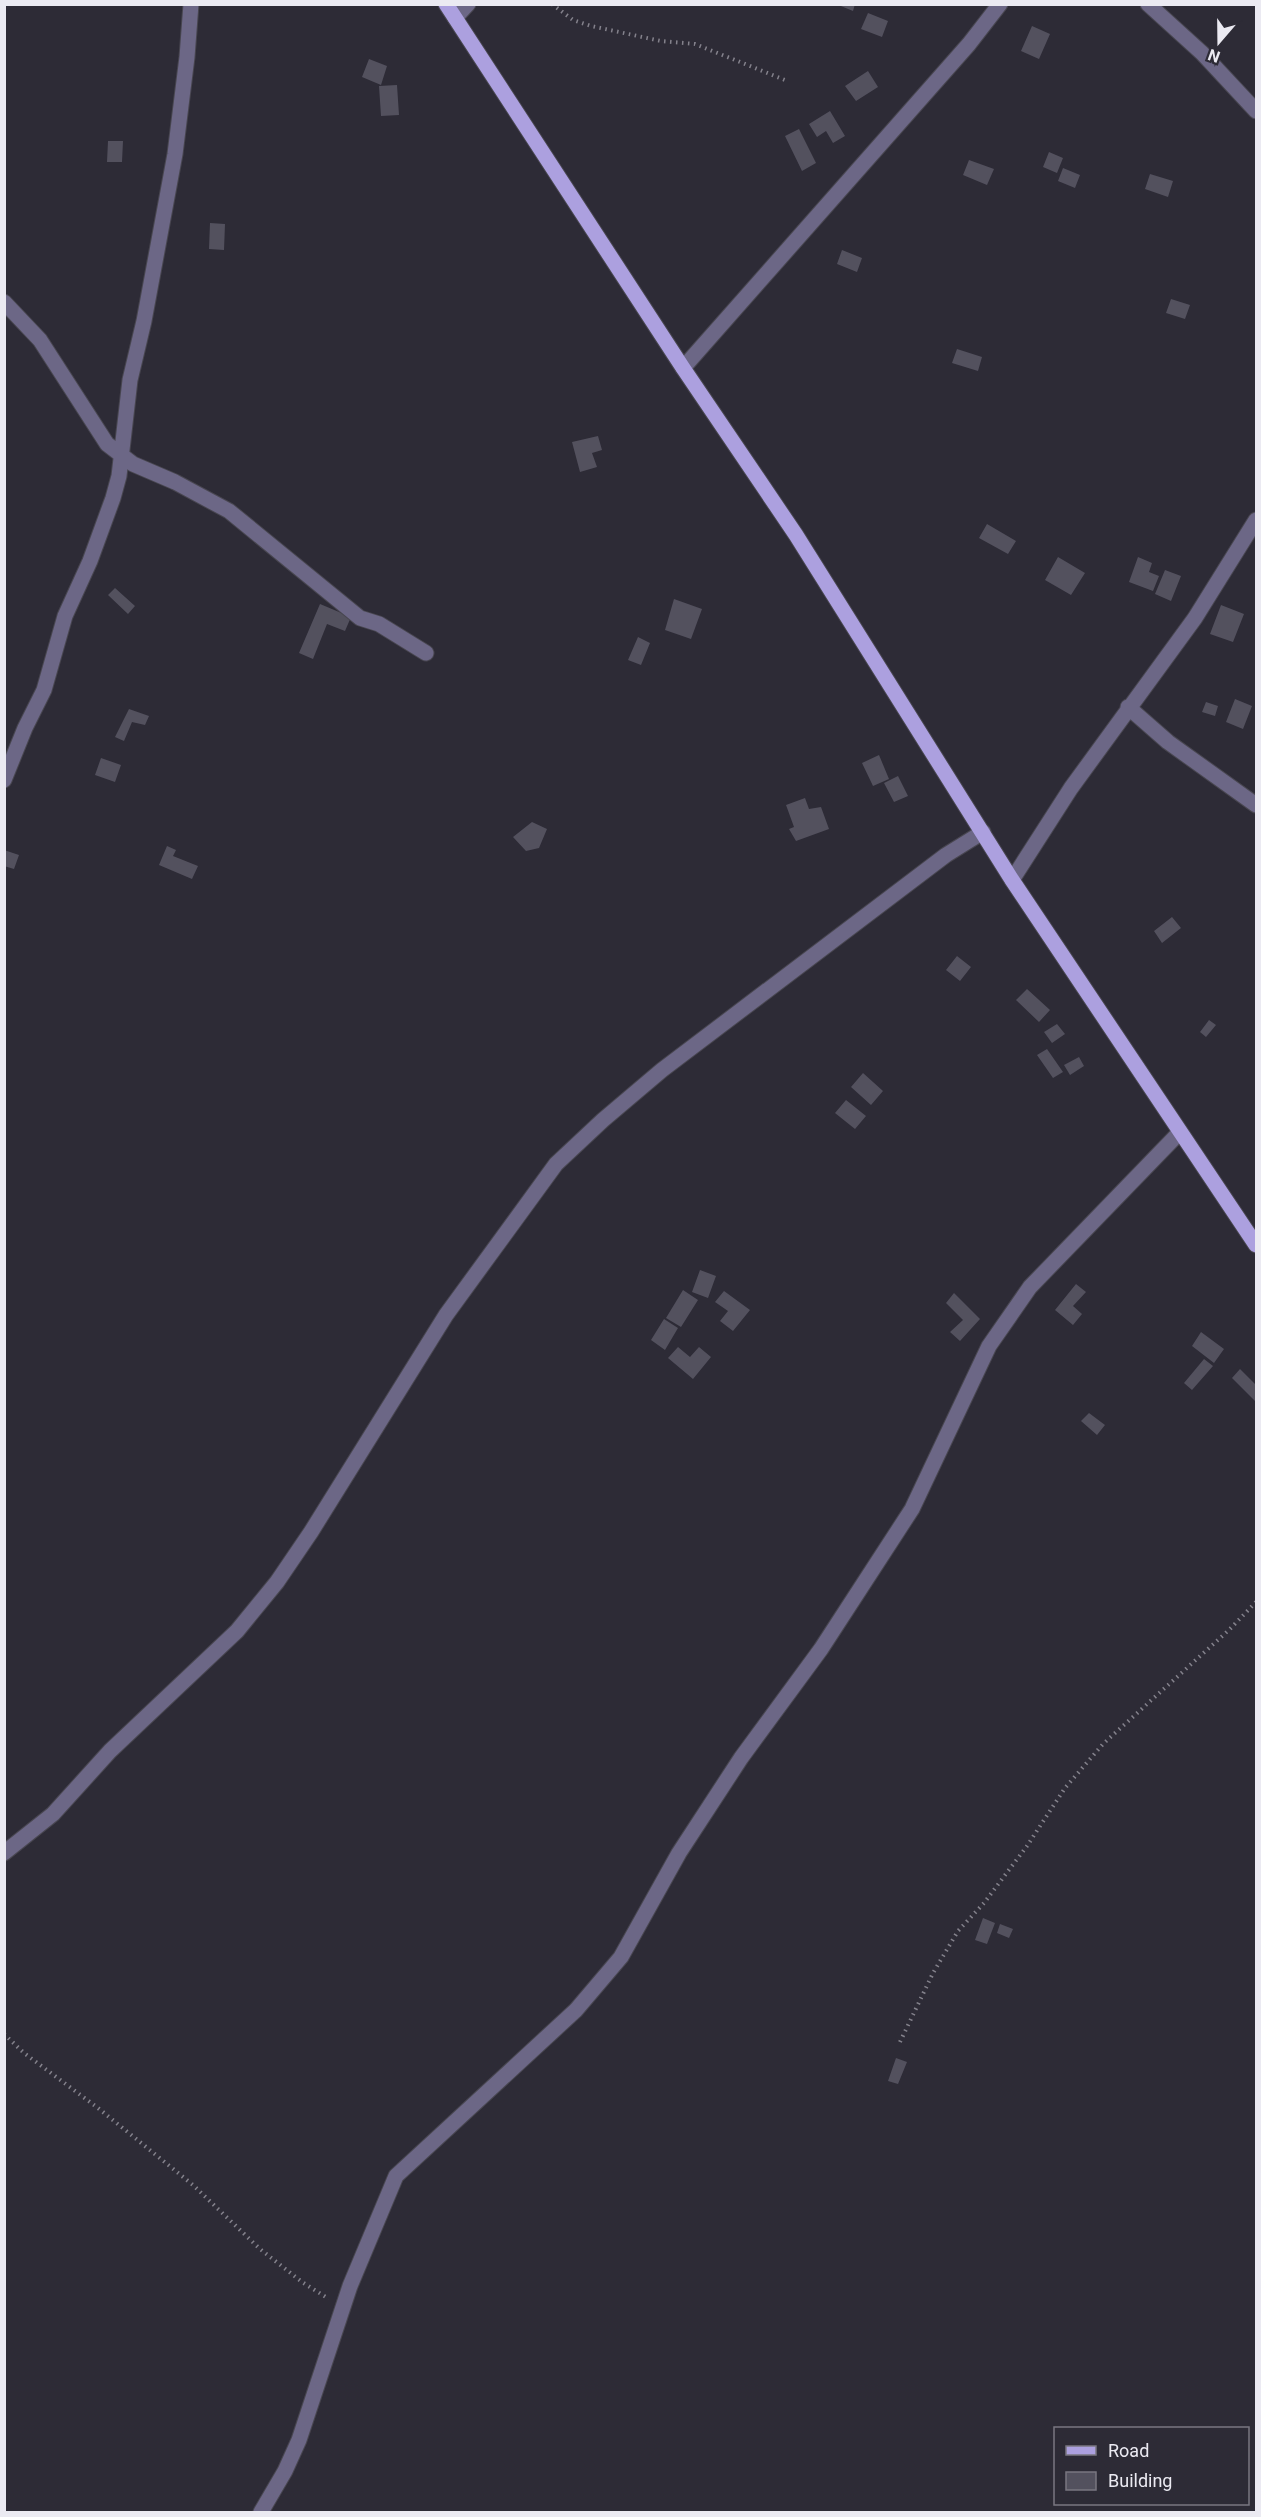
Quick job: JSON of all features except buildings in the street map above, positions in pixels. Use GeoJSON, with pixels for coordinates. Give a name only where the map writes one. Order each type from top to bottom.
{"type":"FeatureCollection","features":[{"type":"Feature","properties":{"kind":"main road"},"geometry":{"type":"LineString","coordinates":[[446,4],[796,535],[1012,880],[1257,1245]]}},
{"type":"Feature","properties":{"kind":"street"},"geometry":{"type":"LineString","coordinates":[[4,780],[25,728],[44,690],[65,616],[90,561],[119,476],[130,380],[149,298],[175,154],[191,4]]}},
{"type":"Feature","properties":{"kind":"street"},"geometry":{"type":"LineString","coordinates":[[455,18],[468,4]]}},
{"type":"Feature","properties":{"kind":"street"},"geometry":{"type":"LineString","coordinates":[[684,368],[969,44],[1000,4]]}},
{"type":"Feature","properties":{"kind":"street"},"geometry":{"type":"LineString","coordinates":[[1148,4],[1202,53],[1257,111]]}},
{"type":"Feature","properties":{"kind":"street"},"geometry":{"type":"LineString","coordinates":[[4,302],[40,340],[107,444],[120,455],[133,464],[175,482],[229,511],[360,618],[379,624],[426,653]]}},
{"type":"Feature","properties":{"kind":"street"},"geometry":{"type":"LineString","coordinates":[[1012,880],[1047,824],[1128,707],[1195,618],[1257,520]]}},
{"type":"Feature","properties":{"kind":"street"},"geometry":{"type":"LineString","coordinates":[[1128,707],[1168,742],[1257,805]]}},
{"type":"Feature","properties":{"kind":"street"},"geometry":{"type":"LineString","coordinates":[[4,1853],[53,1814],[110,1751],[237,1631],[278,1582],[446,1315],[556,1164],[662,1070],[946,855],[983,832]]}},
{"type":"Feature","properties":{"kind":"street"},"geometry":{"type":"LineString","coordinates":[[261,2512],[285,2471],[298,2440],[344,2304],[396,2176],[576,2010],[621,1957],[679,1853],[741,1758],[827,1640],[912,1509],[969,1384],[989,1346],[1014,1309],[1030,1287],[1180,1132]]}},
{"type":"Feature","properties":{"kind":"path"},"geometry":{"type":"LineString","coordinates":[[552,4],[573,20],[591,26],[661,41],[696,44],[785,80]]}},
{"type":"Feature","properties":{"kind":"path"},"geometry":{"type":"LineString","coordinates":[[900,2042],[933,1973],[958,1931],[984,1903],[1027,1846],[1065,1788],[1103,1744],[1257,1602]]}},
{"type":"Feature","properties":{"kind":"path"},"geometry":{"type":"LineString","coordinates":[[4,2034],[24,2053],[89,2101],[193,2185],[260,2249],[322,2297],[344,2304]]}}]}
